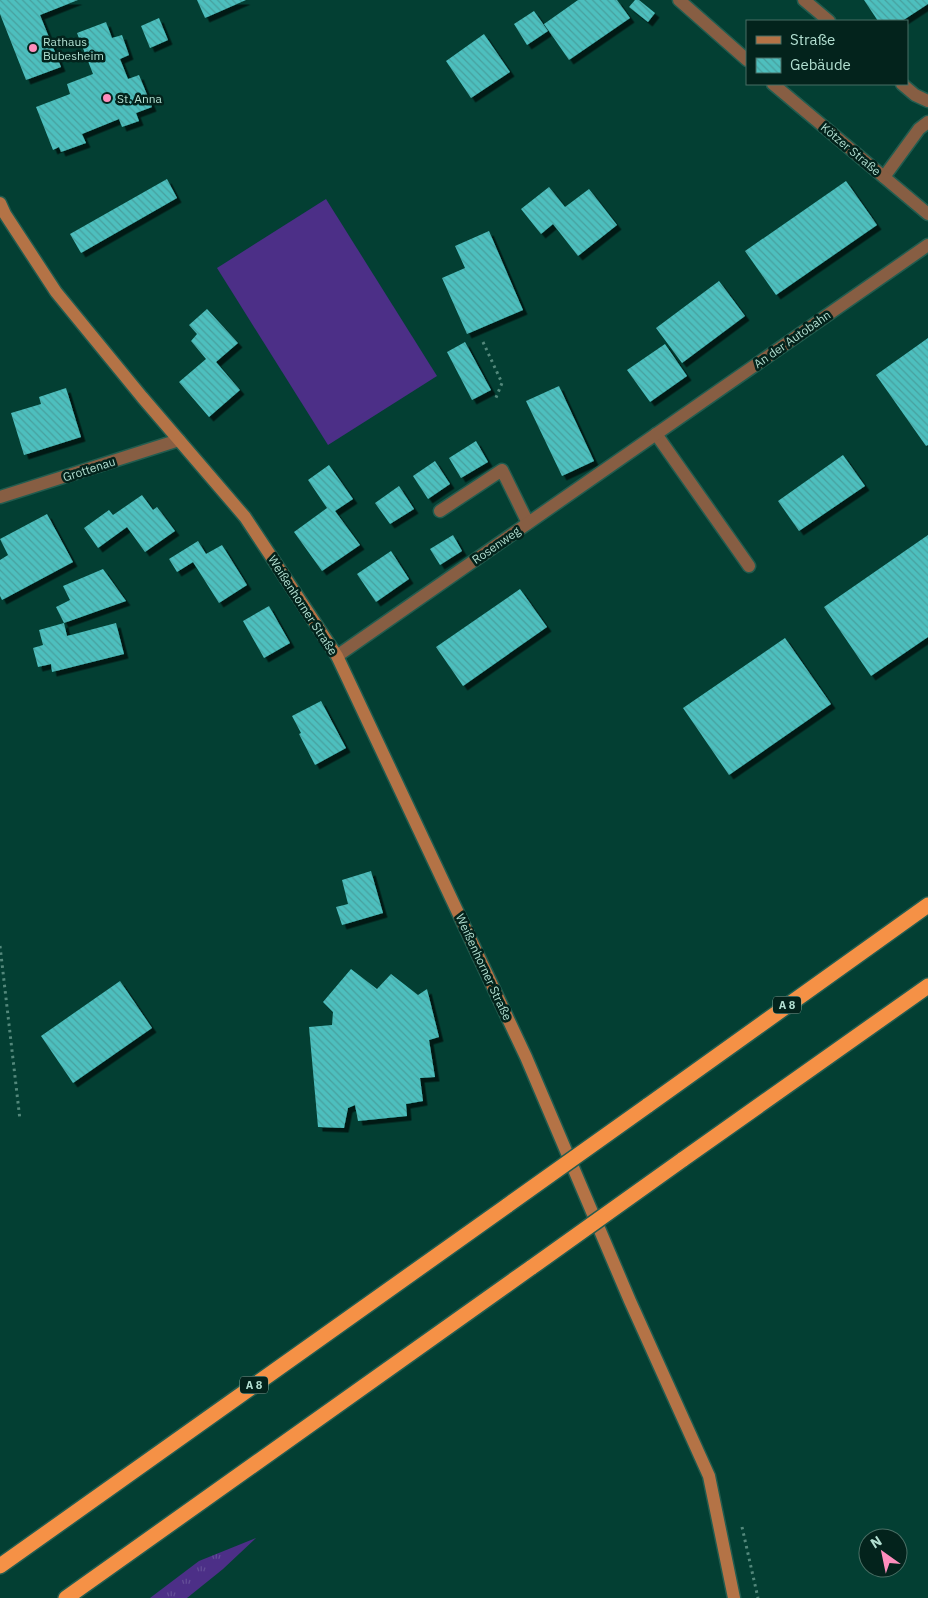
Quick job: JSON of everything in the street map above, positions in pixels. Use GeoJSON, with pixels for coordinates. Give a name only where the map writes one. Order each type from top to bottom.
{"type":"FeatureCollection","features":[{"type":"Feature","properties":{"kind":"highway","name":"A 8"},"geometry":{"type":"LineString","coordinates":[[0,1566],[928,905]]}},
{"type":"Feature","properties":{"kind":"highway"},"geometry":{"type":"LineString","coordinates":[[66,1598],[928,986]]}},
{"type":"Feature","properties":{"kind":"main road","name":"Weißenhorner Straße"},"geometry":{"type":"LineString","coordinates":[[0,203],[5,214],[56,292],[245,517],[337,656],[526,1057],[630,1301],[709,1476],[734,1598]]}},
{"type":"Feature","properties":{"kind":"street"},"geometry":{"type":"LineString","coordinates":[[679,0],[746,59]]}},
{"type":"Feature","properties":{"kind":"street"},"geometry":{"type":"LineString","coordinates":[[804,0],[828,20]]}},
{"type":"Feature","properties":{"kind":"street","name":"Kötzer Straße"},"geometry":{"type":"LineString","coordinates":[[774,85],[928,214]]}},
{"type":"Feature","properties":{"kind":"street"},"geometry":{"type":"LineString","coordinates":[[903,85],[915,95],[928,101]]}},
{"type":"Feature","properties":{"kind":"street"},"geometry":{"type":"LineString","coordinates":[[884,177],[919,128],[928,122]]}},
{"type":"Feature","properties":{"kind":"street","name":"An der Autobahn"},"geometry":{"type":"LineString","coordinates":[[656,434],[928,246]]}},
{"type":"Feature","properties":{"kind":"street"},"geometry":{"type":"LineString","coordinates":[[656,434],[749,566]]}},
{"type":"Feature","properties":{"kind":"street","name":"Rosenweg"},"geometry":{"type":"LineString","coordinates":[[337,656],[656,434]]}},
{"type":"Feature","properties":{"kind":"street","name":"Grottenau"},"geometry":{"type":"LineString","coordinates":[[0,497],[179,440]]}},
{"type":"Feature","properties":{"kind":"street"},"geometry":{"type":"LineString","coordinates":[[440,510],[502,470],[528,523]]}},
{"type":"Feature","properties":{"kind":"path"},"geometry":{"type":"LineString","coordinates":[[484,342],[502,383],[496,400]]}},
{"type":"Feature","properties":{"kind":"path"},"geometry":{"type":"LineString","coordinates":[[0,946],[20,1120]]}},
{"type":"Feature","properties":{"kind":"green space"},"geometry":{"type":"Polygon","coordinates":[[[326,199],[437,376],[328,445],[217,268],[326,199]]]}},
{"type":"Feature","properties":{"kind":"green space"},"geometry":{"type":"Polygon","coordinates":[[[256,1538],[223,1569],[187,1598],[150,1598],[199,1561],[256,1538]]]}},
{"type":"Feature","properties":{"kind":"building","name":"Rathaus Bubesheim"},"geometry":{"type":"Polygon","coordinates":[[[0,0],[78,0],[40,15],[61,67],[26,80],[0,14],[0,0]]]}},
{"type":"Feature","properties":{"kind":"building"},"geometry":{"type":"Polygon","coordinates":[[[197,0],[246,0],[205,18],[197,0]]]}},
{"type":"Feature","properties":{"kind":"building"},"geometry":{"type":"Polygon","coordinates":[[[578,0],[617,0],[630,18],[569,60],[544,24],[578,0]]]}},
{"type":"Feature","properties":{"kind":"building"},"geometry":{"type":"Polygon","coordinates":[[[635,0],[639,0],[655,13],[648,22],[629,7],[635,0]]]}},
{"type":"Feature","properties":{"kind":"building"},"geometry":{"type":"Polygon","coordinates":[[[864,0],[928,0],[928,4],[904,20],[877,20],[864,0]]]}},
{"type":"Feature","properties":{"kind":"building"},"geometry":{"type":"Polygon","coordinates":[[[534,11],[548,31],[527,45],[514,24],[534,11]]]}},
{"type":"Feature","properties":{"kind":"building"},"geometry":{"type":"Polygon","coordinates":[[[159,18],[168,40],[150,48],[141,26],[159,18]]]}},
{"type":"Feature","properties":{"kind":"building"},"geometry":{"type":"Polygon","coordinates":[[[106,22],[112,38],[122,35],[129,55],[120,59],[128,79],[139,75],[152,107],[136,113],[139,121],[122,127],[119,119],[82,134],[86,143],[61,152],[59,147],[53,150],[36,107],[70,94],[67,84],[93,74],[77,33],[106,22]]]}},
{"type":"Feature","properties":{"kind":"building"},"geometry":{"type":"Polygon","coordinates":[[[484,34],[510,72],[471,98],[446,61],[484,34]]]}},
{"type":"Feature","properties":{"kind":"building"},"geometry":{"type":"Polygon","coordinates":[[[167,179],[177,198],[81,253],[70,234],[167,179]]]}},
{"type":"Feature","properties":{"kind":"building"},"geometry":{"type":"Polygon","coordinates":[[[846,181],[877,225],[776,295],[745,251],[846,181]]]}},
{"type":"Feature","properties":{"kind":"building"},"geometry":{"type":"Polygon","coordinates":[[[549,187],[565,207],[589,189],[617,225],[578,256],[553,224],[541,234],[521,209],[549,187]]]}},
{"type":"Feature","properties":{"kind":"building"},"geometry":{"type":"Polygon","coordinates":[[[489,231],[523,310],[467,334],[442,278],[465,268],[455,246],[489,231]]]}},
{"type":"Feature","properties":{"kind":"building"},"geometry":{"type":"Polygon","coordinates":[[[719,281],[745,316],[682,363],[656,328],[719,281]]]}},
{"type":"Feature","properties":{"kind":"building"},"geometry":{"type":"Polygon","coordinates":[[[207,309],[238,343],[216,362],[240,390],[209,417],[179,382],[206,359],[191,341],[197,334],[189,325],[207,309]]]}},
{"type":"Feature","properties":{"kind":"building"},"geometry":{"type":"Polygon","coordinates":[[[928,338],[928,445],[926,446],[876,375],[928,338]]]}},
{"type":"Feature","properties":{"kind":"building"},"geometry":{"type":"Polygon","coordinates":[[[465,342],[491,390],[472,400],[447,352],[465,342]]]}},
{"type":"Feature","properties":{"kind":"building"},"geometry":{"type":"Polygon","coordinates":[[[665,344],[687,376],[650,402],[627,370],[665,344]]]}},
{"type":"Feature","properties":{"kind":"building"},"geometry":{"type":"Polygon","coordinates":[[[559,386],[594,461],[562,476],[526,401],[559,386]]]}},
{"type":"Feature","properties":{"kind":"building"},"geometry":{"type":"Polygon","coordinates":[[[66,388],[81,437],[24,455],[11,413],[41,404],[39,397],[66,388]]]}},
{"type":"Feature","properties":{"kind":"building"},"geometry":{"type":"Polygon","coordinates":[[[476,441],[488,462],[461,478],[449,458],[476,441]]]}},
{"type":"Feature","properties":{"kind":"building"},"geometry":{"type":"Polygon","coordinates":[[[843,455],[865,486],[799,531],[778,501],[843,455]]]}},
{"type":"Feature","properties":{"kind":"building"},"geometry":{"type":"Polygon","coordinates":[[[435,461],[450,484],[428,499],[413,476],[435,461]]]}},
{"type":"Feature","properties":{"kind":"building"},"geometry":{"type":"Polygon","coordinates":[[[329,465],[353,499],[335,511],[360,545],[322,571],[294,532],[327,508],[308,480],[329,465]]]}},
{"type":"Feature","properties":{"kind":"building"},"geometry":{"type":"Polygon","coordinates":[[[399,486],[414,509],[390,524],[375,503],[399,486]]]}},
{"type":"Feature","properties":{"kind":"building"},"geometry":{"type":"Polygon","coordinates":[[[142,495],[153,510],[157,507],[175,531],[145,552],[127,527],[98,548],[84,528],[109,510],[113,515],[142,495]]]}},
{"type":"Feature","properties":{"kind":"building"},"geometry":{"type":"Polygon","coordinates":[[[47,514],[73,562],[2,600],[0,596],[0,560],[8,555],[0,539],[47,514]]]}},
{"type":"Feature","properties":{"kind":"building"},"geometry":{"type":"Polygon","coordinates":[[[453,535],[462,551],[440,565],[430,549],[453,535]]]}},
{"type":"Feature","properties":{"kind":"building"},"geometry":{"type":"Polygon","coordinates":[[[928,535],[928,637],[871,676],[824,607],[928,535]]]}},
{"type":"Feature","properties":{"kind":"building"},"geometry":{"type":"Polygon","coordinates":[[[198,541],[206,554],[222,545],[247,585],[219,603],[193,562],[177,572],[169,559],[198,541]]]}},
{"type":"Feature","properties":{"kind":"building"},"geometry":{"type":"Polygon","coordinates":[[[391,551],[409,579],[376,602],[357,574],[391,551]]]}},
{"type":"Feature","properties":{"kind":"building"},"geometry":{"type":"Polygon","coordinates":[[[103,569],[126,601],[64,623],[56,607],[70,600],[63,586],[103,569]]]}},
{"type":"Feature","properties":{"kind":"building"},"geometry":{"type":"Polygon","coordinates":[[[520,589],[547,627],[463,686],[436,647],[520,589]]]}},
{"type":"Feature","properties":{"kind":"building"},"geometry":{"type":"Polygon","coordinates":[[[269,606],[290,643],[264,658],[243,621],[269,606]]]}},
{"type":"Feature","properties":{"kind":"building"},"geometry":{"type":"Polygon","coordinates":[[[64,623],[67,636],[116,623],[124,654],[52,672],[51,664],[38,667],[33,648],[43,645],[39,630],[64,623]]]}},
{"type":"Feature","properties":{"kind":"building"},"geometry":{"type":"Polygon","coordinates":[[[785,638],[831,704],[729,775],[683,708],[785,638]]]}},
{"type":"Feature","properties":{"kind":"building"},"geometry":{"type":"Polygon","coordinates":[[[321,701],[346,748],[315,765],[292,716],[321,701]]]}},
{"type":"Feature","properties":{"kind":"building"},"geometry":{"type":"Polygon","coordinates":[[[371,871],[383,913],[342,925],[336,907],[348,904],[342,880],[371,871]]]}},
{"type":"Feature","properties":{"kind":"building"},"geometry":{"type":"Polygon","coordinates":[[[351,969],[377,989],[391,974],[418,995],[427,989],[439,1037],[429,1040],[435,1077],[420,1078],[423,1101],[406,1104],[407,1116],[358,1121],[355,1105],[348,1108],[344,1128],[318,1127],[309,1027],[332,1025],[333,1012],[323,1002],[351,969]]]}},
{"type":"Feature","properties":{"kind":"building"},"geometry":{"type":"Polygon","coordinates":[[[120,981],[152,1028],[73,1083],[41,1036],[120,981]]]}},
{"type":"Feature","properties":{"kind":"place","name":"Rathaus Bubesheim"},"geometry":{"type":"Point","coordinates":[33,48]}},
{"type":"Feature","properties":{"kind":"place","name":"St. Anna"},"geometry":{"type":"Point","coordinates":[107,98]}}]}
